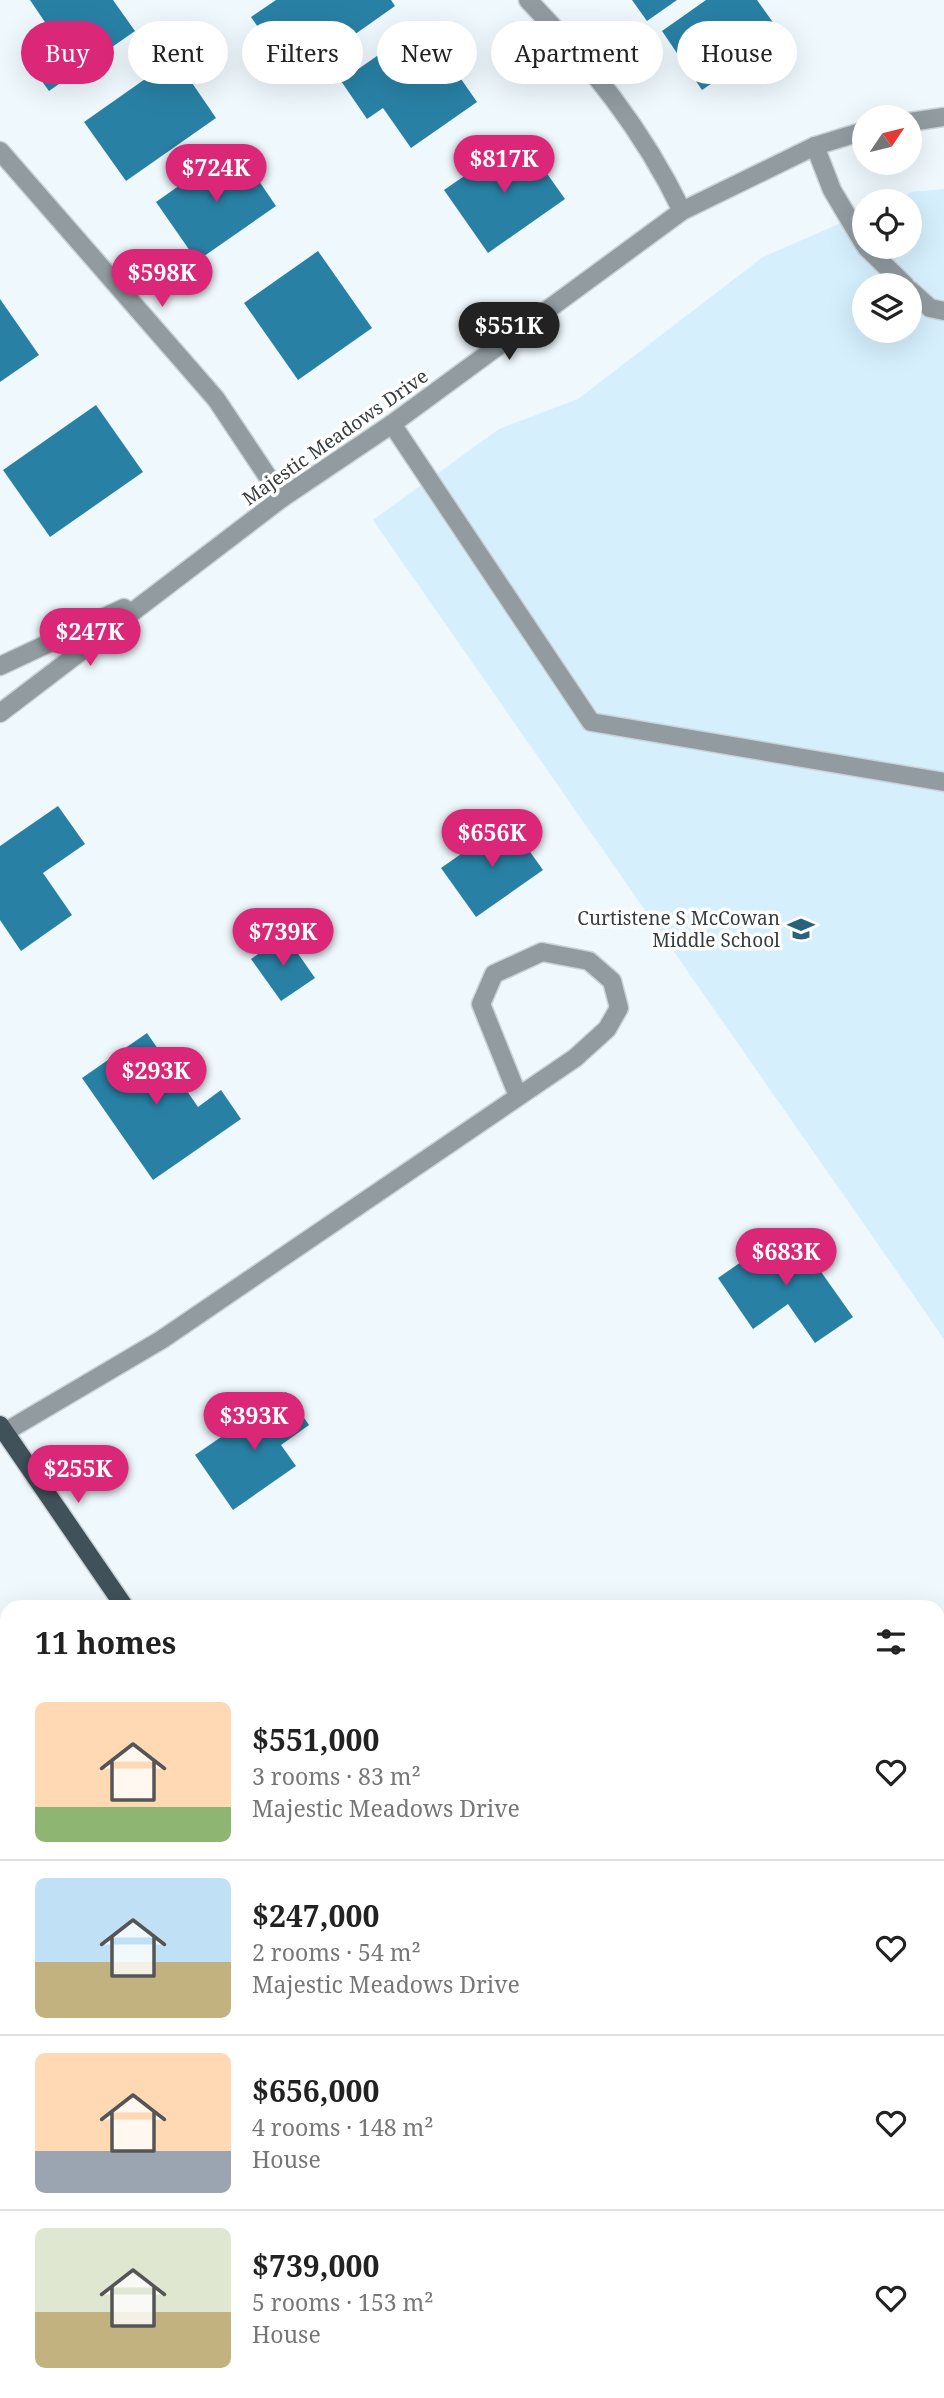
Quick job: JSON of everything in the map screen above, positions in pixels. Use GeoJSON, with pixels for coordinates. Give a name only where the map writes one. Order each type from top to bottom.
{"type":"FeatureCollection","features":[{"type":"Feature","properties":{"kind":"main road"},"geometry":{"type":"LineString","coordinates":[[2,1428],[120,1600]]}},
{"type":"Feature","properties":{"kind":"street"},"geometry":{"type":"LineString","coordinates":[[528,0],[588,62],[657,159],[682,211]]}},
{"type":"Feature","properties":{"kind":"street"},"geometry":{"type":"LineString","coordinates":[[922,120],[944,117]]}},
{"type":"Feature","properties":{"kind":"street","name":"Majestic Meadows Drive"},"geometry":{"type":"LineString","coordinates":[[0,713],[282,498],[392,424],[682,211],[816,146],[852,135]]}},
{"type":"Feature","properties":{"kind":"street"},"geometry":{"type":"LineString","coordinates":[[816,146],[832,190],[852,223]]}},
{"type":"Feature","properties":{"kind":"street"},"geometry":{"type":"LineString","coordinates":[[0,151],[216,399],[282,498]]}},
{"type":"Feature","properties":{"kind":"street"},"geometry":{"type":"LineString","coordinates":[[879,259],[893,273]]}},
{"type":"Feature","properties":{"kind":"street"},"geometry":{"type":"LineString","coordinates":[[922,301],[930,308],[944,310]]}},
{"type":"Feature","properties":{"kind":"street"},"geometry":{"type":"LineString","coordinates":[[392,424],[591,722],[944,782]]}},
{"type":"Feature","properties":{"kind":"street","name":"Majestic Meadows Drive"},"geometry":{"type":"LineString","coordinates":[[0,666],[156,593]]}},
{"type":"Feature","properties":{"kind":"street"},"geometry":{"type":"LineString","coordinates":[[2,1428],[161,1339],[575,1058],[607,1029],[619,1008],[612,981],[589,961],[542,952],[494,974],[481,1004],[518,1096]]}},
{"type":"Feature","properties":{"kind":"shaded area","name":"Curtistene S McCowan Middle School"},"geometry":{"type":"Polygon","coordinates":[[[944,189],[944,1339],[373,520],[499,429],[578,399],[763,257],[852,218],[852,259],[922,259],[922,191],[944,189]]]}},
{"type":"Feature","properties":{"kind":"building"},"geometry":{"type":"Polygon","coordinates":[[[30,0],[113,0],[128,21],[128,36],[114,46],[114,21],[44,21],[30,0]]]}},
{"type":"Feature","properties":{"kind":"building"},"geometry":{"type":"Polygon","coordinates":[[[276,0],[391,0],[395,6],[363,29],[363,21],[254,21],[251,17],[276,0]]]}},
{"type":"Feature","properties":{"kind":"building"},"geometry":{"type":"Polygon","coordinates":[[[632,0],[677,0],[647,21],[632,0]]]}},
{"type":"Feature","properties":{"kind":"building"},"geometry":{"type":"Polygon","coordinates":[[[706,0],[757,0],[772,21],[677,21],[677,53],[663,30],[706,0]]]}},
{"type":"Feature","properties":{"kind":"building"},"geometry":{"type":"Polygon","coordinates":[[[377,56],[377,84],[465,84],[477,102],[411,148],[383,108],[367,119],[343,84],[363,84],[363,66],[377,56]]]}},
{"type":"Feature","properties":{"kind":"building"},"geometry":{"type":"Polygon","coordinates":[[[44,84],[59,84],[49,91],[44,84]]]}},
{"type":"Feature","properties":{"kind":"building"},"geometry":{"type":"Polygon","coordinates":[[[138,84],[193,84],[216,118],[126,181],[84,122],[138,84]]]}},
{"type":"Feature","properties":{"kind":"building"},"geometry":{"type":"Polygon","coordinates":[[[698,84],[711,84],[702,90],[698,84]]]}},
{"type":"Feature","properties":{"kind":"building"},"geometry":{"type":"Polygon","coordinates":[[[521,137],[565,199],[488,253],[444,190],[521,137]]]}},
{"type":"Feature","properties":{"kind":"building"},"geometry":{"type":"Polygon","coordinates":[[[235,146],[276,206],[197,261],[156,202],[235,146]]]}},
{"type":"Feature","properties":{"kind":"building"},"geometry":{"type":"Polygon","coordinates":[[[318,251],[372,328],[298,380],[244,303],[318,251]]]}},
{"type":"Feature","properties":{"kind":"building"},"geometry":{"type":"Polygon","coordinates":[[[0,299],[39,355],[0,382],[0,299]]]}},
{"type":"Feature","properties":{"kind":"building"},"geometry":{"type":"Polygon","coordinates":[[[96,405],[143,472],[50,537],[3,470],[96,405]]]}},
{"type":"Feature","properties":{"kind":"building"},"geometry":{"type":"Polygon","coordinates":[[[58,806],[85,844],[43,873],[72,915],[21,951],[0,920],[0,846],[58,806]]]}},
{"type":"Feature","properties":{"kind":"building"},"geometry":{"type":"Polygon","coordinates":[[[508,821],[543,870],[476,917],[441,868],[508,821]]]}},
{"type":"Feature","properties":{"kind":"building"},"geometry":{"type":"Polygon","coordinates":[[[285,935],[315,978],[281,1001],[251,959],[285,935]]]}},
{"type":"Feature","properties":{"kind":"building"},"geometry":{"type":"Polygon","coordinates":[[[147,1033],[198,1107],[221,1090],[241,1119],[153,1180],[82,1078],[147,1033]]]}},
{"type":"Feature","properties":{"kind":"building"},"geometry":{"type":"Polygon","coordinates":[[[790,1228],[853,1317],[815,1343],[788,1304],[753,1329],[718,1278],[790,1228]]]}},
{"type":"Feature","properties":{"kind":"building"},"geometry":{"type":"Polygon","coordinates":[[[286,1392],[309,1425],[281,1445],[296,1466],[233,1510],[195,1455],[286,1392]]]}},
{"type":"Feature","properties":{"kind":"place","name":"Curtistene S McCowan Middle School"},"geometry":{"type":"Point","coordinates":[801,929]}}]}
